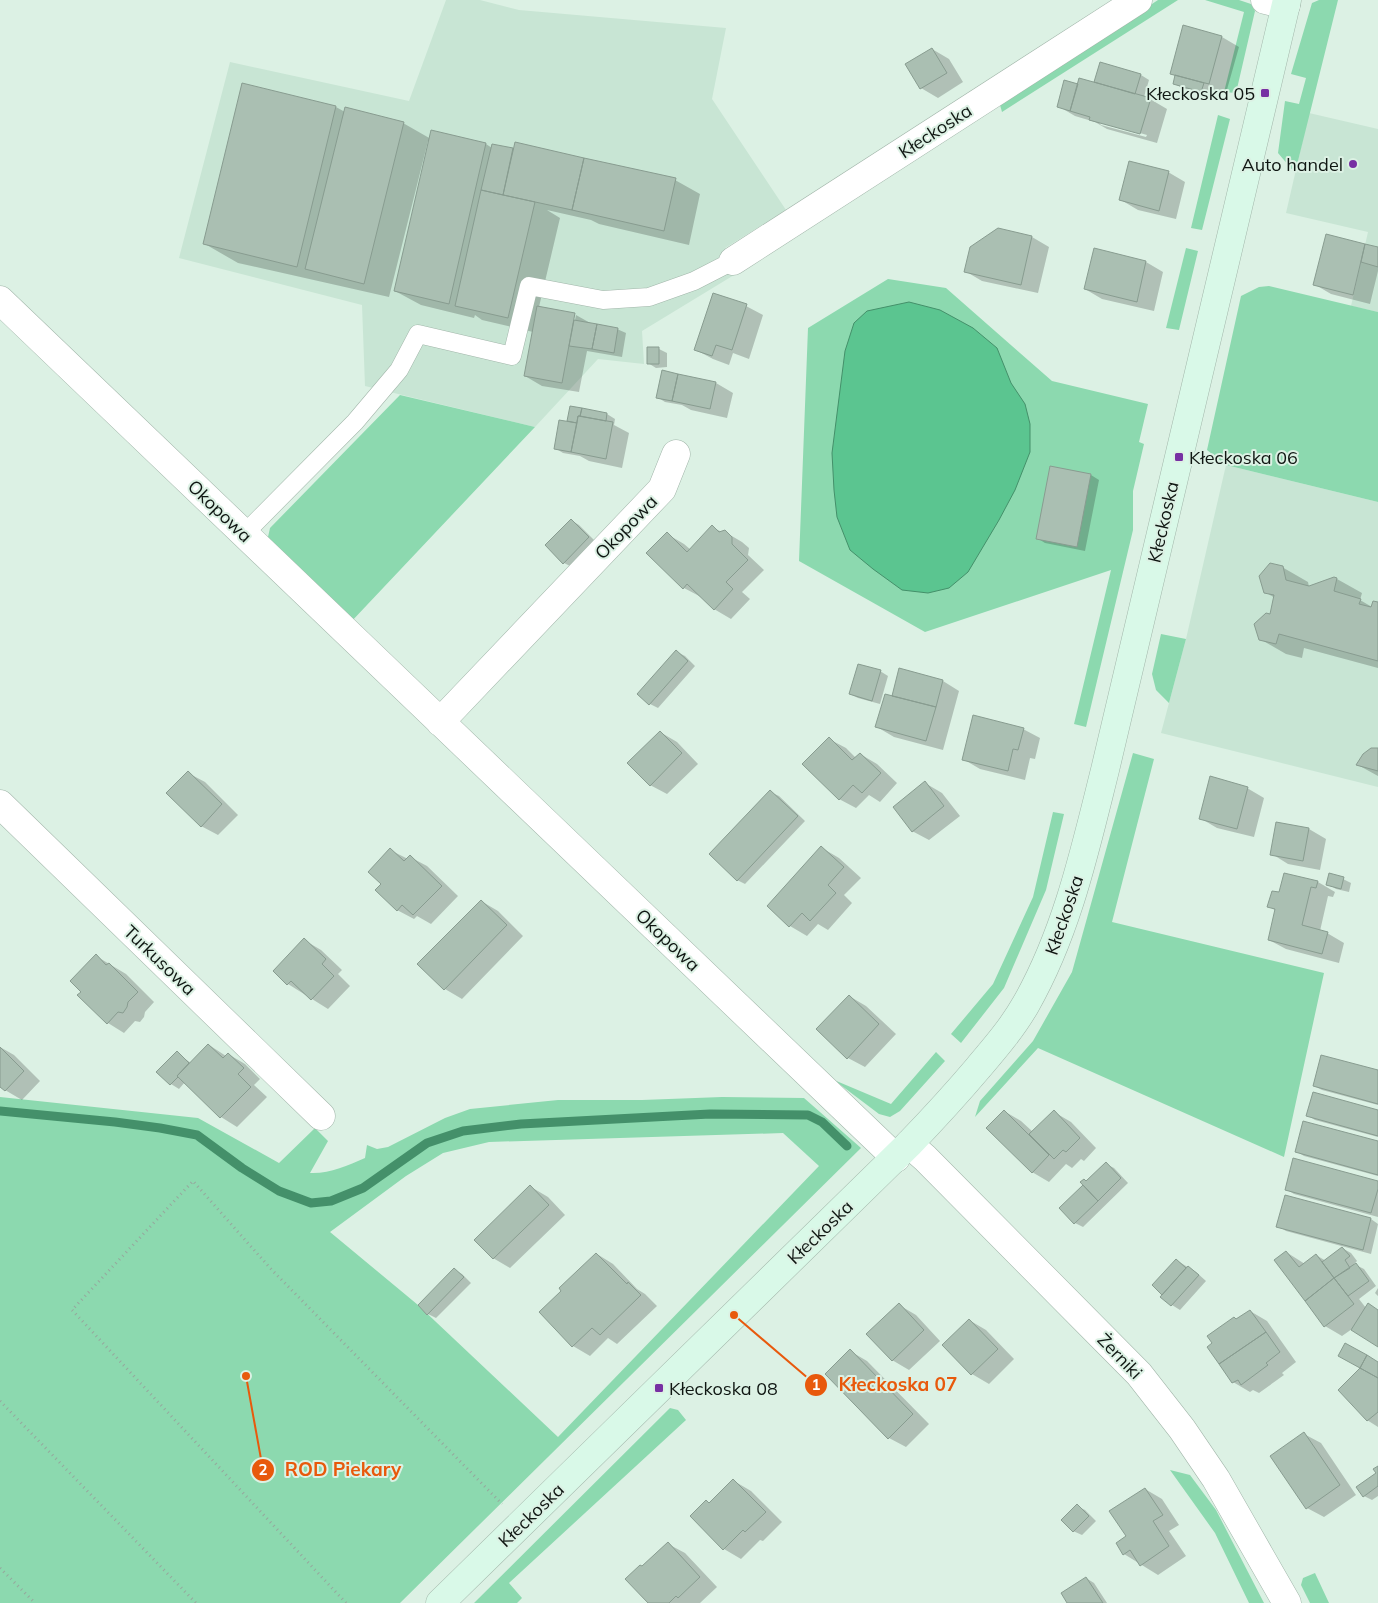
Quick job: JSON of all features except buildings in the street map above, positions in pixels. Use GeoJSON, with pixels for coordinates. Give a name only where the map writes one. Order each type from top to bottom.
{"type":"FeatureCollection","features":[{"type":"Feature","properties":{"kind":"main road","name":"Kłeckoska"},"geometry":{"type":"LineString","coordinates":[[440,1603],[902,1151],[944,1108],[1004,1038],[1026,1006],[1065,919],[1081,866],[1105,770],[1279,2]]}},
{"type":"Feature","properties":{"kind":"street","name":"Kłeckoska"},"geometry":{"type":"LineString","coordinates":[[733,261],[1138,0]]}},
{"type":"Feature","properties":{"kind":"street","name":"Okopowa"},"geometry":{"type":"LineString","coordinates":[[0,300],[440,722],[902,1151]]}},
{"type":"Feature","properties":{"kind":"street","name":"Okopowa"},"geometry":{"type":"LineString","coordinates":[[440,722],[662,489],[676,454]]}},
{"type":"Feature","properties":{"kind":"street","name":"Turkusowa"},"geometry":{"type":"LineString","coordinates":[[0,804],[321,1116]]}},
{"type":"Feature","properties":{"kind":"street","name":"Żerniki"},"geometry":{"type":"LineString","coordinates":[[902,1151],[932,1165],[1139,1374],[1182,1429],[1216,1479],[1287,1603]]}},
{"type":"Feature","properties":{"kind":"lane"},"geometry":{"type":"LineString","coordinates":[[244,534],[355,422],[399,370],[418,334],[512,356],[529,286],[603,300],[649,297],[694,281],[733,261]]}},
{"type":"Feature","properties":{"kind":"path"},"geometry":{"type":"LineString","coordinates":[[346,1603],[72,1310],[193,1180],[270,1268],[522,1524]]}},
{"type":"Feature","properties":{"kind":"path"},"geometry":{"type":"LineString","coordinates":[[0,1401],[196,1603]]}},
{"type":"Feature","properties":{"kind":"path"},"geometry":{"type":"LineString","coordinates":[[0,1568],[35,1603]]}},
{"type":"Feature","properties":{"kind":"shaded area"},"geometry":{"type":"Polygon","coordinates":[[[446,0],[480,0],[519,10],[726,28],[712,99],[786,210],[725,248],[739,272],[642,331],[644,364],[598,359],[535,427],[365,386],[362,305],[179,258],[230,62],[409,101],[446,0]]]}},
{"type":"Feature","properties":{"kind":"shaded area"},"geometry":{"type":"Polygon","coordinates":[[[1158,0],[1178,0],[1002,112],[1000,105],[1158,0]]]}},
{"type":"Feature","properties":{"kind":"shaded area"},"geometry":{"type":"Polygon","coordinates":[[[1205,0],[1239,0],[1251,4],[1255,11],[1236,93],[1224,92],[1244,12],[1205,0]]]}},
{"type":"Feature","properties":{"kind":"shaded area"},"geometry":{"type":"Polygon","coordinates":[[[1319,0],[1338,0],[1295,173],[1278,153],[1285,101],[1299,104],[1306,78],[1291,74],[1312,3],[1319,0]]]}},
{"type":"Feature","properties":{"kind":"shaded area"},"geometry":{"type":"Polygon","coordinates":[[[1309,113],[1378,129],[1378,312],[1351,306],[1368,232],[1286,213],[1309,113]]]}},
{"type":"Feature","properties":{"kind":"shaded area"},"geometry":{"type":"Polygon","coordinates":[[[1218,115],[1230,119],[1202,230],[1191,228],[1218,115]]]}},
{"type":"Feature","properties":{"kind":"shaded area"},"geometry":{"type":"Polygon","coordinates":[[[1186,248],[1198,251],[1179,330],[1166,328],[1186,248]]]}},
{"type":"Feature","properties":{"kind":"shaded area"},"geometry":{"type":"Polygon","coordinates":[[[888,279],[946,288],[1052,381],[1148,404],[1139,442],[1144,444],[1133,491],[1133,530],[1086,727],[1074,724],[1111,570],[925,632],[799,561],[808,328],[888,279]]]}},
{"type":"Feature","properties":{"kind":"shaded area"},"geometry":{"type":"Polygon","coordinates":[[[1269,286],[1378,312],[1378,502],[1226,465],[1207,450],[1241,296],[1259,287],[1269,286]]]}},
{"type":"Feature","properties":{"kind":"shaded area"},"geometry":{"type":"Polygon","coordinates":[[[909,302],[940,310],[973,328],[997,348],[1011,383],[1025,404],[1030,424],[1030,452],[1015,490],[968,572],[949,588],[928,593],[902,590],[850,550],[837,517],[834,490],[832,453],[845,351],[854,323],[867,311],[909,302]]]}},
{"type":"Feature","properties":{"kind":"shaded area"},"geometry":{"type":"Polygon","coordinates":[[[400,395],[535,427],[350,623],[273,547],[268,537],[270,528],[400,395]]]}},
{"type":"Feature","properties":{"kind":"shaded area"},"geometry":{"type":"Polygon","coordinates":[[[1226,465],[1378,502],[1378,787],[1161,733],[1186,639],[1226,465]]]}},
{"type":"Feature","properties":{"kind":"shaded area"},"geometry":{"type":"Polygon","coordinates":[[[1161,634],[1186,639],[1169,703],[1156,690],[1152,674],[1161,634]]]}},
{"type":"Feature","properties":{"kind":"shaded area"},"geometry":{"type":"Polygon","coordinates":[[[1133,753],[1154,759],[1112,922],[1324,973],[1284,1157],[1038,1048],[975,1117],[980,1101],[1033,1041],[1072,972],[1133,753]]]}},
{"type":"Feature","properties":{"kind":"shaded area"},"geometry":{"type":"Polygon","coordinates":[[[1053,812],[1064,814],[1046,890],[1004,988],[961,1043],[951,1034],[993,984],[1033,897],[1053,812]]]}},
{"type":"Feature","properties":{"kind":"shaded area"},"geometry":{"type":"Polygon","coordinates":[[[936,1052],[945,1061],[900,1111],[890,1117],[879,1114],[834,1080],[891,1104],[936,1052]]]}},
{"type":"Feature","properties":{"kind":"shaded area"},"geometry":{"type":"Polygon","coordinates":[[[0,1097],[198,1118],[279,1163],[315,1128],[328,1141],[310,1173],[331,1171],[351,1164],[365,1158],[367,1145],[377,1149],[388,1147],[445,1118],[470,1109],[558,1100],[642,1100],[722,1097],[804,1098],[861,1148],[400,1603],[0,1603],[0,1097]],[[783,1133],[489,1142],[443,1153],[406,1176],[330,1232],[418,1305],[558,1437],[819,1166],[783,1133]]]}},
{"type":"Feature","properties":{"kind":"shaded area"},"geometry":{"type":"Polygon","coordinates":[[[670,1408],[678,1410],[686,1420],[509,1583],[522,1598],[517,1603],[474,1603],[670,1408]]]}},
{"type":"Feature","properties":{"kind":"shaded area"},"geometry":{"type":"Polygon","coordinates":[[[1170,1470],[1190,1475],[1216,1510],[1264,1603],[1249,1603],[1215,1533],[1170,1470]]]}},
{"type":"Feature","properties":{"kind":"shaded area"},"geometry":{"type":"Polygon","coordinates":[[[1315,1573],[1329,1603],[1310,1603],[1301,1585],[1303,1578],[1315,1573]]]}},
{"type":"Feature","properties":{"kind":"waterway"},"geometry":{"type":"LineString","coordinates":[[0,1111],[115,1122],[197,1135],[242,1168],[279,1191],[311,1203],[331,1201],[363,1188],[427,1143],[463,1131],[521,1124],[710,1114],[808,1115],[822,1122],[847,1146]]}},
{"type":"Feature","properties":{"kind":"place","name":"Kłeckoska 05"},"geometry":{"type":"Point","coordinates":[1265,93]}},
{"type":"Feature","properties":{"kind":"place","name":"Auto handel"},"geometry":{"type":"Point","coordinates":[1353,164]}},
{"type":"Feature","properties":{"kind":"place","name":"Kłeckoska 06"},"geometry":{"type":"Point","coordinates":[1179,457]}},
{"type":"Feature","properties":{"kind":"place","name":"Kłeckoska 07"},"geometry":{"type":"Point","coordinates":[734,1315]}},
{"type":"Feature","properties":{"kind":"place","name":"ROD Piekary"},"geometry":{"type":"Point","coordinates":[246,1376]}},
{"type":"Feature","properties":{"kind":"place","name":"Kłeckoska 08"},"geometry":{"type":"Point","coordinates":[659,1388]}}]}
